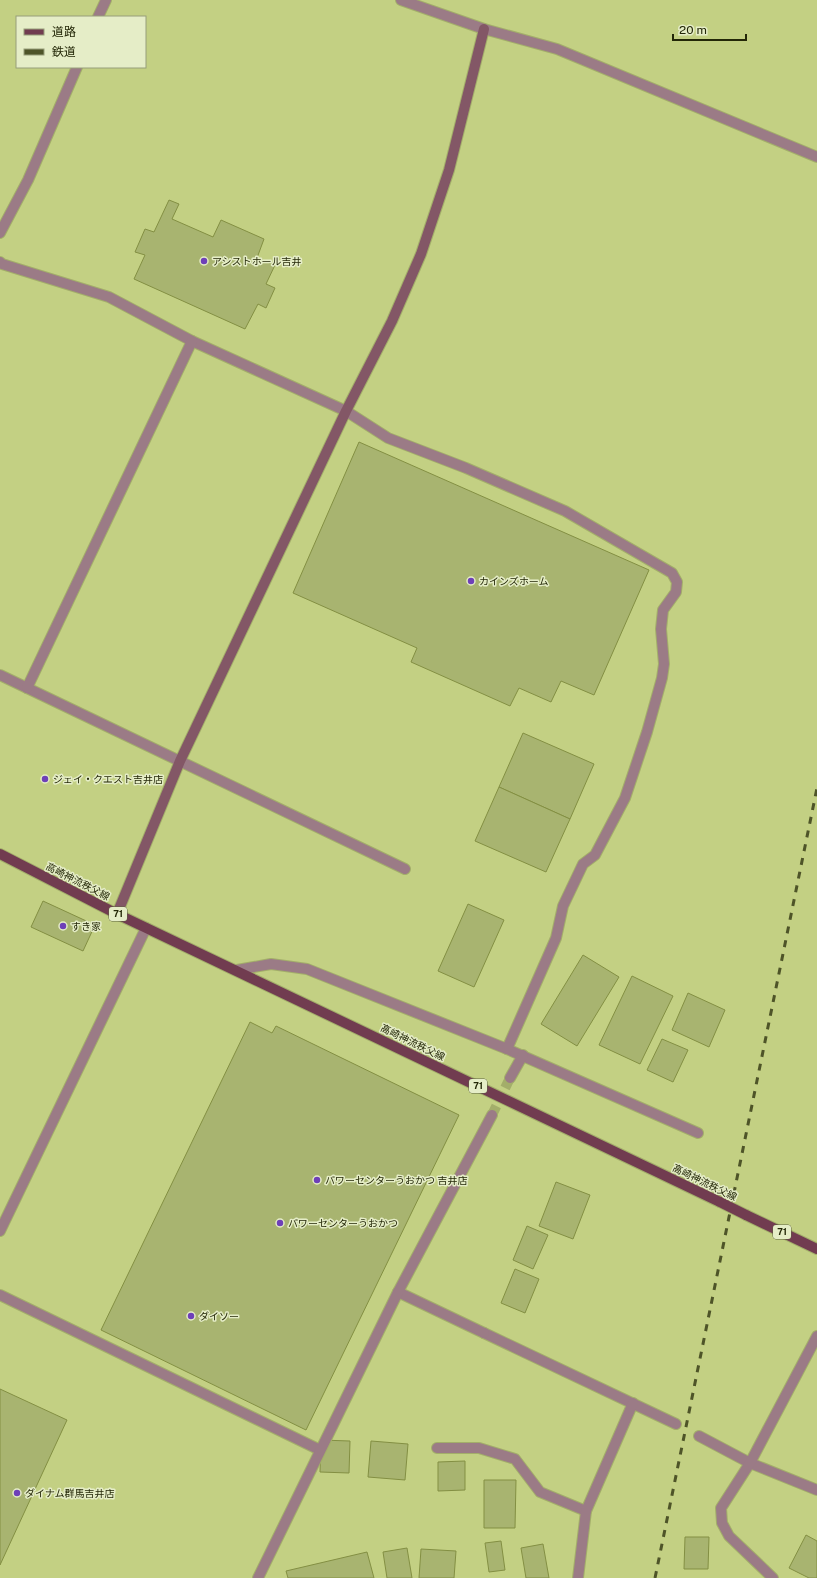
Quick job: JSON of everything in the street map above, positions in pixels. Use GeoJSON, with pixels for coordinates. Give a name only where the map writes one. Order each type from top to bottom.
{"type":"FeatureCollection","features":[{"type":"Feature","properties":{"kind":"main road","name":"高崎神流秩父線"},"geometry":{"type":"LineString","coordinates":[[0,854],[117,914],[237,970],[817,1249]]}},
{"type":"Feature","properties":{"kind":"street"},"geometry":{"type":"LineString","coordinates":[[98,16],[106,0]]}},
{"type":"Feature","properties":{"kind":"street"},"geometry":{"type":"LineString","coordinates":[[401,0],[484,29],[558,48],[817,157]]}},
{"type":"Feature","properties":{"kind":"street"},"geometry":{"type":"LineString","coordinates":[[117,914],[180,761],[346,411],[392,321],[421,254],[449,170],[484,29]]}},
{"type":"Feature","properties":{"kind":"street"},"geometry":{"type":"LineString","coordinates":[[0,233],[28,180],[77,68]]}},
{"type":"Feature","properties":{"kind":"street"},"geometry":{"type":"LineString","coordinates":[[0,262],[2,264],[109,297],[192,341],[346,411],[388,438],[466,468],[565,511],[672,573],[677,582],[676,592],[663,610],[661,629],[664,664],[662,678],[647,732],[625,798],[595,855],[583,864],[563,906],[556,938],[507,1049]]}},
{"type":"Feature","properties":{"kind":"street"},"geometry":{"type":"LineString","coordinates":[[27,688],[192,341]]}},
{"type":"Feature","properties":{"kind":"street"},"geometry":{"type":"LineString","coordinates":[[0,675],[405,869]]}},
{"type":"Feature","properties":{"kind":"street"},"geometry":{"type":"LineString","coordinates":[[0,1231],[146,928]]}},
{"type":"Feature","properties":{"kind":"street"},"geometry":{"type":"LineString","coordinates":[[237,970],[272,964],[307,969],[523,1055],[698,1133]]}},
{"type":"Feature","properties":{"kind":"street"},"geometry":{"type":"LineString","coordinates":[[510,1078],[523,1055]]}},
{"type":"Feature","properties":{"kind":"street"},"geometry":{"type":"LineString","coordinates":[[258,1578],[398,1292],[492,1115]]}},
{"type":"Feature","properties":{"kind":"street"},"geometry":{"type":"LineString","coordinates":[[398,1292],[676,1424]]}},
{"type":"Feature","properties":{"kind":"street"},"geometry":{"type":"LineString","coordinates":[[0,1295],[320,1450]]}},
{"type":"Feature","properties":{"kind":"street"},"geometry":{"type":"LineString","coordinates":[[773,1578],[730,1536],[722,1523],[721,1508],[750,1463],[817,1336]]}},
{"type":"Feature","properties":{"kind":"street"},"geometry":{"type":"LineString","coordinates":[[578,1578],[586,1511],[633,1403]]}},
{"type":"Feature","properties":{"kind":"street"},"geometry":{"type":"LineString","coordinates":[[699,1436],[750,1463],[817,1490]]}},
{"type":"Feature","properties":{"kind":"street"},"geometry":{"type":"LineString","coordinates":[[437,1448],[480,1448],[515,1459],[540,1492],[586,1511]]}},
{"type":"Feature","properties":{"kind":"building","name":"アシストホール吉井"},"geometry":{"type":"Polygon","coordinates":[[[169,200],[179,204],[172,219],[213,237],[221,220],[264,239],[257,258],[275,265],[266,284],[275,288],[266,308],[258,304],[245,329],[134,279],[145,255],[135,252],[145,229],[154,232],[169,200]]]}},
{"type":"Feature","properties":{"kind":"building","name":"カインズホーム"},"geometry":{"type":"Polygon","coordinates":[[[359,442],[649,570],[594,695],[561,681],[551,702],[519,688],[510,706],[411,662],[417,648],[293,593],[359,442]]]}},
{"type":"Feature","properties":{"kind":"building"},"geometry":{"type":"Polygon","coordinates":[[[523,733],[594,764],[570,819],[499,787],[523,733]]]}},
{"type":"Feature","properties":{"kind":"building"},"geometry":{"type":"Polygon","coordinates":[[[499,787],[570,819],[546,872],[475,841],[499,787]]]}},
{"type":"Feature","properties":{"kind":"building","name":"すき家"},"geometry":{"type":"Polygon","coordinates":[[[43,901],[95,925],[83,951],[31,927],[43,901]]]}},
{"type":"Feature","properties":{"kind":"building"},"geometry":{"type":"Polygon","coordinates":[[[468,904],[504,920],[474,987],[438,971],[468,904]]]}},
{"type":"Feature","properties":{"kind":"building"},"geometry":{"type":"Polygon","coordinates":[[[583,955],[619,977],[577,1046],[541,1024],[583,955]]]}},
{"type":"Feature","properties":{"kind":"building"},"geometry":{"type":"Polygon","coordinates":[[[632,976],[673,996],[640,1064],[599,1045],[632,976]]]}},
{"type":"Feature","properties":{"kind":"building"},"geometry":{"type":"Polygon","coordinates":[[[688,993],[725,1010],[709,1047],[672,1030],[688,993]]]}},
{"type":"Feature","properties":{"kind":"building","name":"パワーセンターうおかつ"},"geometry":{"type":"Polygon","coordinates":[[[250,1022],[272,1033],[276,1026],[459,1115],[306,1430],[101,1330],[250,1022]]]}},
{"type":"Feature","properties":{"kind":"building"},"geometry":{"type":"Polygon","coordinates":[[[662,1039],[688,1050],[673,1082],[647,1070],[662,1039]]]}},
{"type":"Feature","properties":{"kind":"building"},"geometry":{"type":"Polygon","coordinates":[[[556,1182],[590,1195],[573,1239],[539,1226],[556,1182]]]}},
{"type":"Feature","properties":{"kind":"building"},"geometry":{"type":"Polygon","coordinates":[[[527,1226],[548,1235],[533,1269],[513,1260],[527,1226]]]}},
{"type":"Feature","properties":{"kind":"building"},"geometry":{"type":"Polygon","coordinates":[[[515,1269],[539,1279],[525,1313],[501,1303],[515,1269]]]}},
{"type":"Feature","properties":{"kind":"building","name":"ダイナム群馬吉井店"},"geometry":{"type":"Polygon","coordinates":[[[0,1389],[67,1420],[0,1565],[0,1389]]]}},
{"type":"Feature","properties":{"kind":"building"},"geometry":{"type":"Polygon","coordinates":[[[321,1440],[350,1441],[349,1473],[320,1472],[321,1440]]]}},
{"type":"Feature","properties":{"kind":"building"},"geometry":{"type":"Polygon","coordinates":[[[371,1441],[408,1444],[405,1480],[368,1477],[371,1441]]]}},
{"type":"Feature","properties":{"kind":"building"},"geometry":{"type":"Polygon","coordinates":[[[465,1461],[465,1490],[438,1491],[438,1462],[465,1461]]]}},
{"type":"Feature","properties":{"kind":"building"},"geometry":{"type":"Polygon","coordinates":[[[484,1480],[516,1480],[515,1528],[484,1528],[484,1480]]]}},
{"type":"Feature","properties":{"kind":"building"},"geometry":{"type":"Polygon","coordinates":[[[806,1535],[817,1541],[817,1578],[809,1578],[789,1568],[806,1535]]]}},
{"type":"Feature","properties":{"kind":"building"},"geometry":{"type":"Polygon","coordinates":[[[685,1537],[709,1537],[708,1569],[684,1569],[685,1537]]]}},
{"type":"Feature","properties":{"kind":"building"},"geometry":{"type":"Polygon","coordinates":[[[501,1541],[505,1570],[489,1572],[485,1543],[501,1541]]]}},
{"type":"Feature","properties":{"kind":"building"},"geometry":{"type":"Polygon","coordinates":[[[543,1544],[549,1578],[526,1578],[521,1548],[543,1544]]]}},
{"type":"Feature","properties":{"kind":"building"},"geometry":{"type":"Polygon","coordinates":[[[407,1548],[412,1578],[387,1578],[383,1552],[407,1548]]]}},
{"type":"Feature","properties":{"kind":"building"},"geometry":{"type":"Polygon","coordinates":[[[421,1549],[456,1551],[454,1578],[419,1578],[421,1549]]]}},
{"type":"Feature","properties":{"kind":"building"},"geometry":{"type":"Polygon","coordinates":[[[367,1552],[374,1578],[288,1578],[286,1571],[367,1552]]]}},
{"type":"Feature","properties":{"kind":"tunnel"},"geometry":{"type":"LineString","coordinates":[[492,1115],[510,1078]]}},
{"type":"Feature","properties":{"kind":"railway"},"geometry":{"type":"LineString","coordinates":[[655,1578],[817,788]]}},
{"type":"Feature","properties":{"kind":"place","name":"アシストホール吉井"},"geometry":{"type":"Point","coordinates":[204,261]}},
{"type":"Feature","properties":{"kind":"place","name":"カインズホーム"},"geometry":{"type":"Point","coordinates":[471,581]}},
{"type":"Feature","properties":{"kind":"place","name":"ジェイ・クエスト吉井店"},"geometry":{"type":"Point","coordinates":[45,779]}},
{"type":"Feature","properties":{"kind":"place","name":"すき家"},"geometry":{"type":"Point","coordinates":[63,926]}},
{"type":"Feature","properties":{"kind":"place","name":"パワーセンターうおかつ 吉井店"},"geometry":{"type":"Point","coordinates":[317,1180]}},
{"type":"Feature","properties":{"kind":"place","name":"パワーセンターうおかつ"},"geometry":{"type":"Point","coordinates":[280,1223]}},
{"type":"Feature","properties":{"kind":"place","name":"ダイソー"},"geometry":{"type":"Point","coordinates":[191,1316]}},
{"type":"Feature","properties":{"kind":"place","name":"ダイナム群馬吉井店"},"geometry":{"type":"Point","coordinates":[17,1493]}}]}
